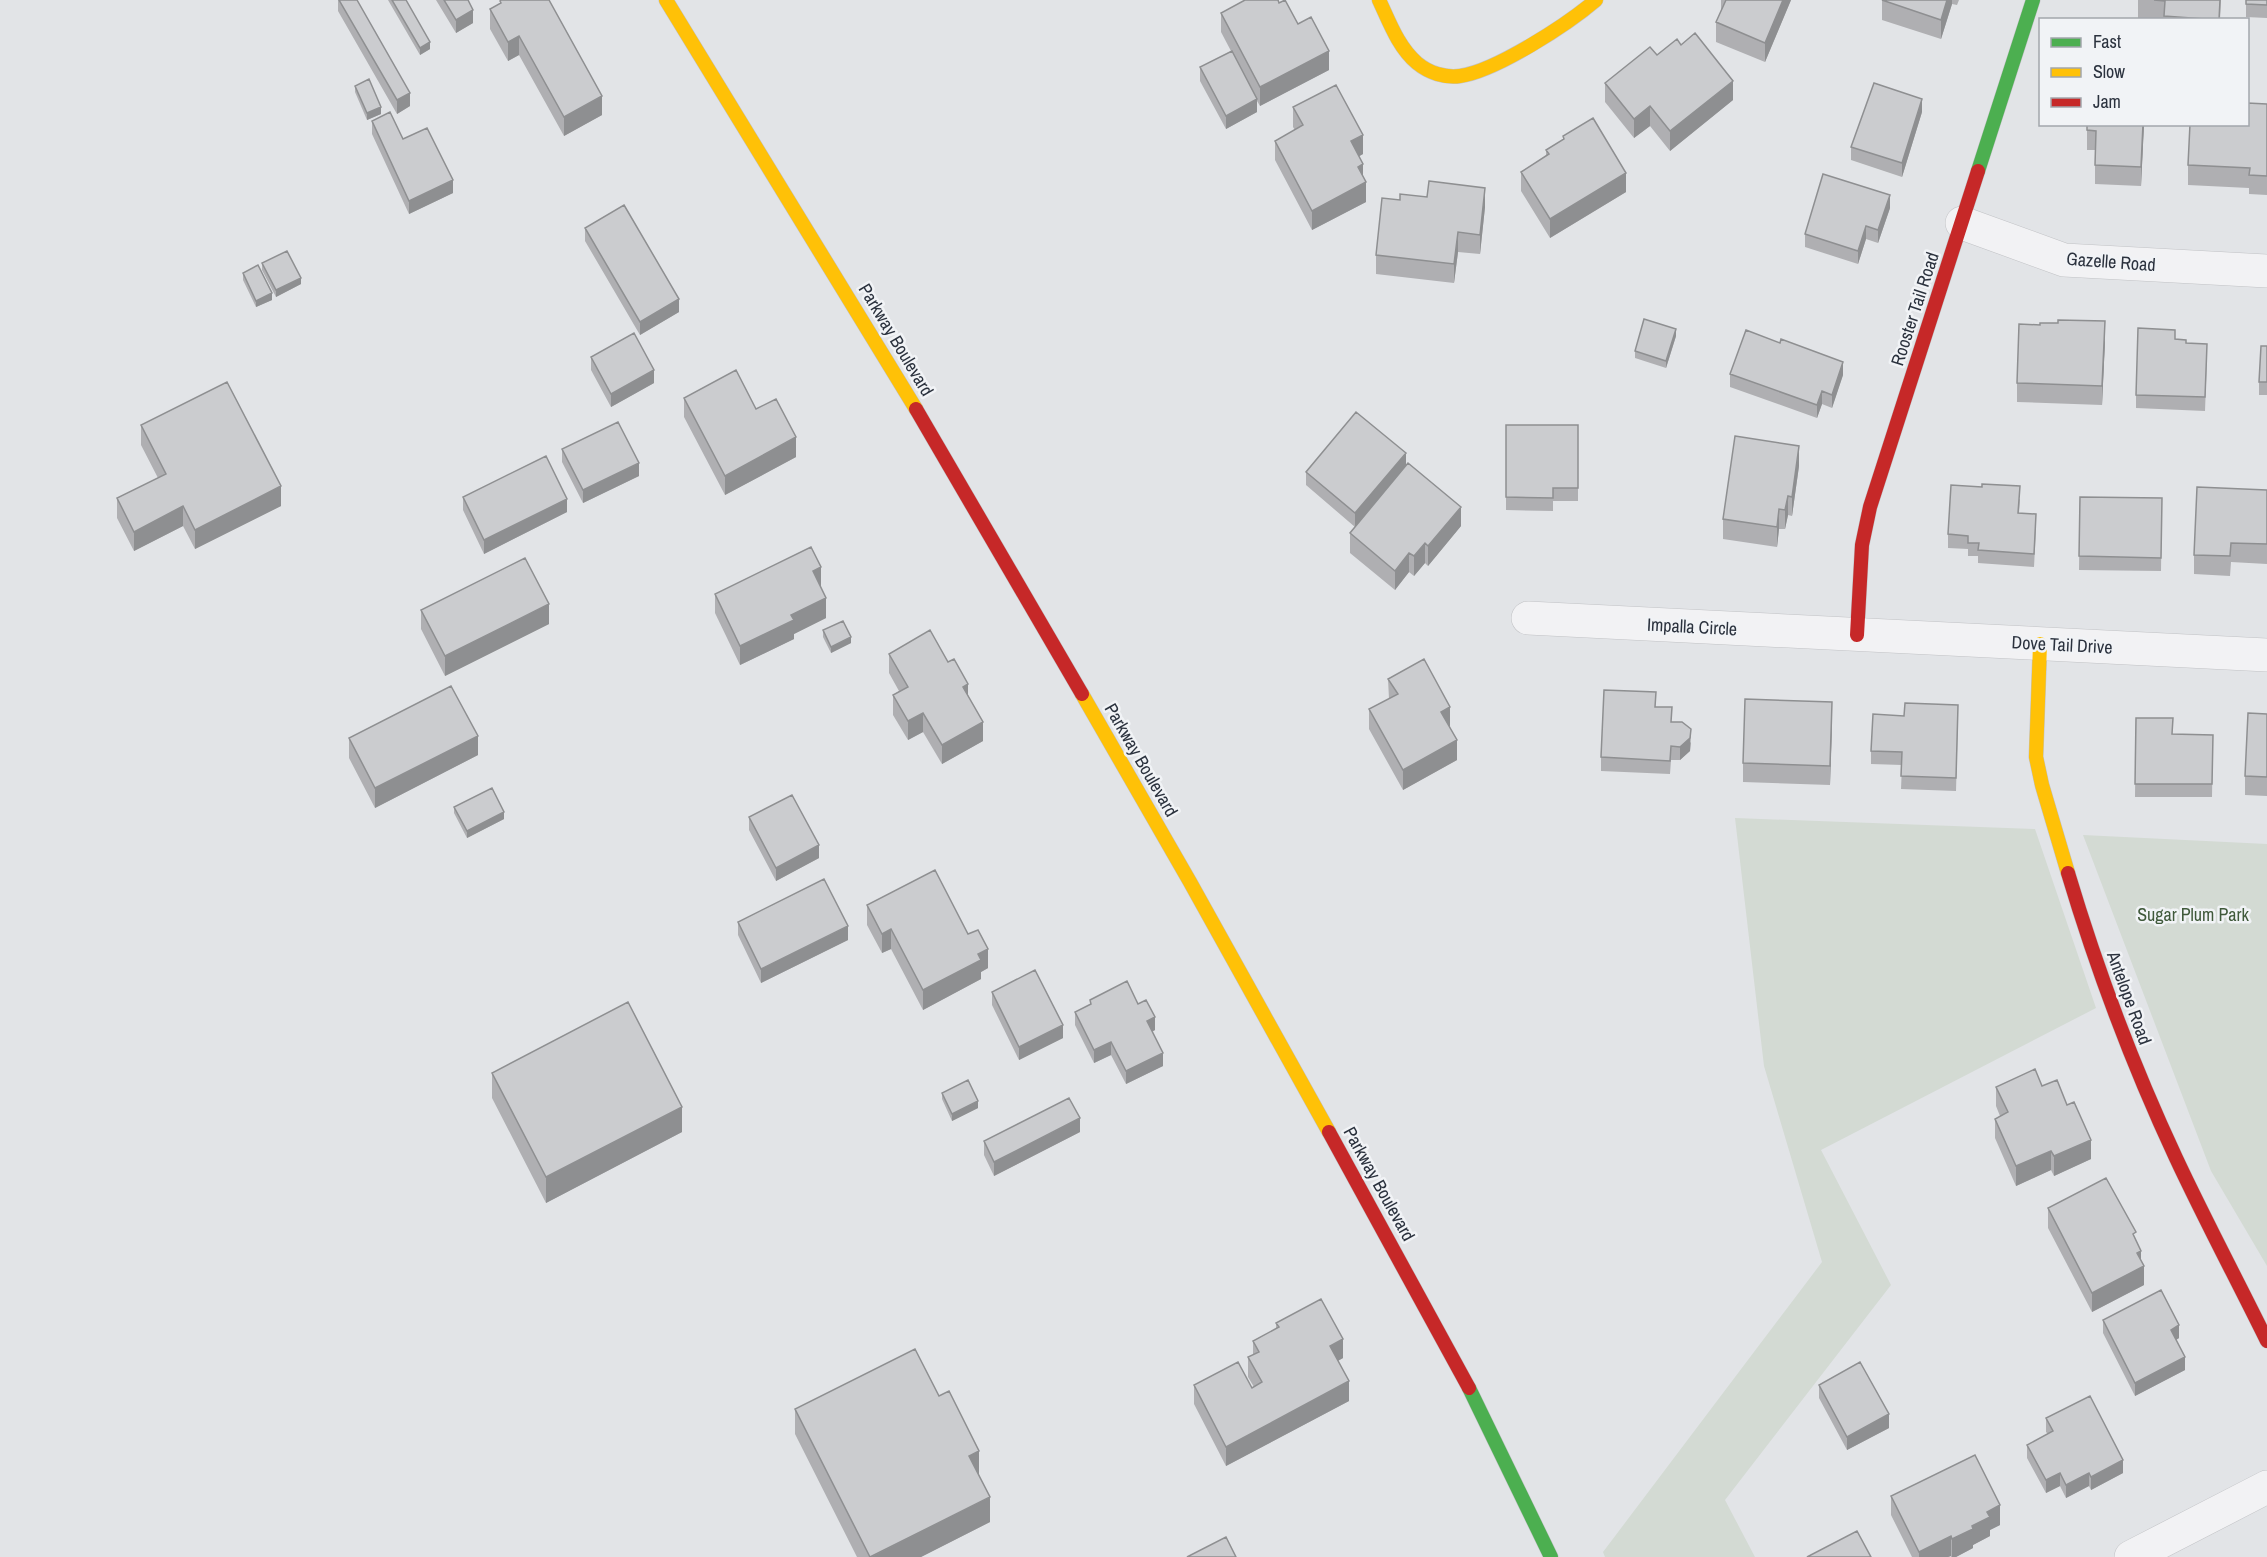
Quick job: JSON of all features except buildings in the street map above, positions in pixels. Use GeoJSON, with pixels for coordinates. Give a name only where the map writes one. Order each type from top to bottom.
{"type":"FeatureCollection","features":[{"type":"Feature","properties":{"kind":"street","name":"Parkway Boulevard"},"geometry":{"type":"LineString","coordinates":[[666,0],[947,459],[1185,872],[1372,1208],[1472,1394],[1551,1557]]}},
{"type":"Feature","properties":{"kind":"street"},"geometry":{"type":"LineString","coordinates":[[1379,0],[1410,56],[1424,69],[1444,76],[1462,76],[1491,65],[1556,30],[1596,0]]}},
{"type":"Feature","properties":{"kind":"street","name":"Rooster Tail Road"},"geometry":{"type":"LineString","coordinates":[[1857,635],[1865,526],[2033,0]]}},
{"type":"Feature","properties":{"kind":"street","name":"Gazelle Road"},"geometry":{"type":"LineString","coordinates":[[1962,223],[2064,260],[2267,271]]}},
{"type":"Feature","properties":{"kind":"street","name":"Impalla Circle"},"geometry":{"type":"LineString","coordinates":[[1528,618],[1857,635]]}},
{"type":"Feature","properties":{"kind":"street","name":"Dove Tail Drive"},"geometry":{"type":"LineString","coordinates":[[1857,635],[2267,655]]}},
{"type":"Feature","properties":{"kind":"street","name":"Antelope Road"},"geometry":{"type":"LineString","coordinates":[[2040,644],[2036,758],[2083,924],[2131,1055],[2175,1158],[2267,1341]]}},
{"type":"Feature","properties":{"kind":"street"},"geometry":{"type":"LineString","coordinates":[[2131,1557],[2267,1488]]}},
{"type":"Feature","properties":{"kind":"green space"},"geometry":{"type":"Polygon","coordinates":[[[1735,818],[2035,829],[2096,1008],[1821,1150],[1891,1285],[1725,1500],[1755,1557],[1605,1557],[1603,1552],[1822,1262],[1764,1066],[1735,818]]]}},
{"type":"Feature","properties":{"kind":"green space","name":"Sugar Plum Park"},"geometry":{"type":"Polygon","coordinates":[[[2083,835],[2267,844],[2267,1266],[2211,1171],[2083,835]]]}},
{"type":"Feature","properties":{"kind":"traffic: fast"},"geometry":{"type":"LineString","coordinates":[[1978,171],[2033,0]]}},
{"type":"Feature","properties":{"kind":"traffic: fast"},"geometry":{"type":"LineString","coordinates":[[1469,1388],[1551,1557]]}},
{"type":"Feature","properties":{"kind":"traffic: slow"},"geometry":{"type":"LineString","coordinates":[[666,0],[916,409]]}},
{"type":"Feature","properties":{"kind":"traffic: slow"},"geometry":{"type":"LineString","coordinates":[[1379,0],[1410,57],[1432,72],[1454,76],[1475,72],[1511,56],[1550,33],[1596,0]]}},
{"type":"Feature","properties":{"kind":"traffic: slow"},"geometry":{"type":"LineString","coordinates":[[2040,644],[2036,757],[2068,873]]}},
{"type":"Feature","properties":{"kind":"traffic: slow"},"geometry":{"type":"LineString","coordinates":[[1082,694],[1329,1132]]}},
{"type":"Feature","properties":{"kind":"traffic: jam"},"geometry":{"type":"LineString","coordinates":[[1857,635],[1862,545],[1870,507],[1978,171]]}},
{"type":"Feature","properties":{"kind":"traffic: jam"},"geometry":{"type":"LineString","coordinates":[[916,409],[1082,694]]}},
{"type":"Feature","properties":{"kind":"traffic: jam"},"geometry":{"type":"LineString","coordinates":[[2068,873],[2091,946],[2145,1088],[2187,1181],[2267,1341]]}},
{"type":"Feature","properties":{"kind":"traffic: jam"},"geometry":{"type":"LineString","coordinates":[[1329,1132],[1469,1388]]}}]}
